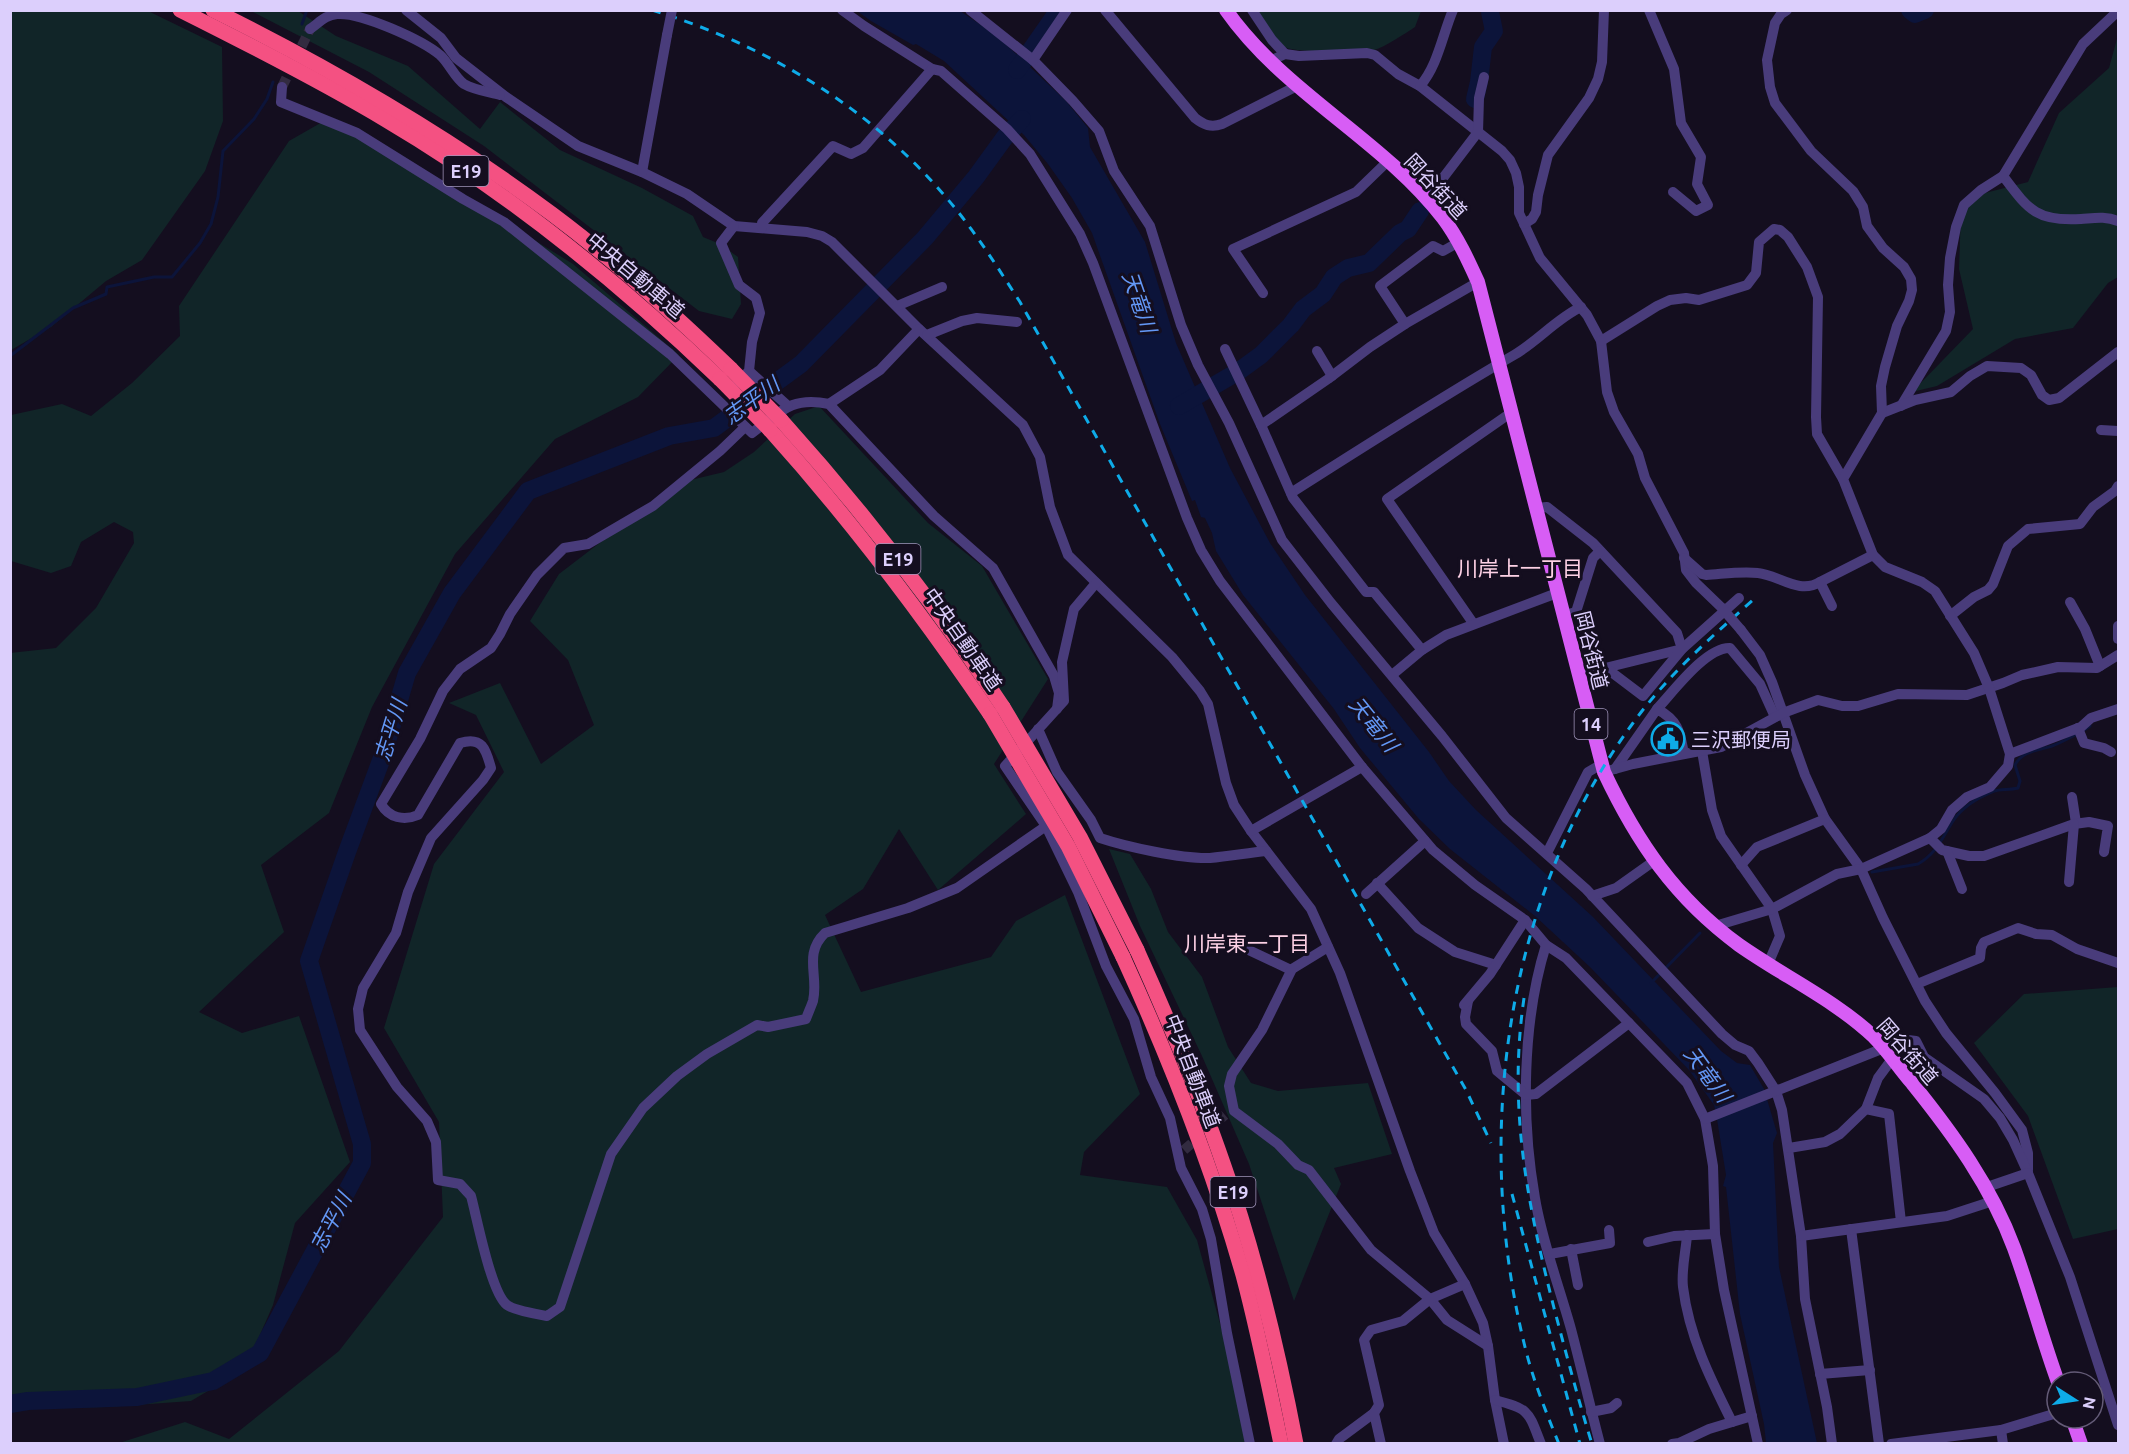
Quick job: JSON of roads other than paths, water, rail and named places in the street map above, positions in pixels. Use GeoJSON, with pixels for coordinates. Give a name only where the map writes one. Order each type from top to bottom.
{"type":"FeatureCollection","features":[{"type":"Feature","properties":{"kind":"highway","name":"中央自動車道"},"geometry":{"type":"LineString","coordinates":[[180,10],[244,42],[397,126],[488,186],[568,245],[779,419],[857,531],[997,710],[1080,837],[1137,950],[1182,1055],[1217,1146],[1241,1219],[1271,1325],[1296,1443]]}},
{"type":"Feature","properties":{"kind":"highway","name":"中央自動車道"},"geometry":{"type":"LineString","coordinates":[[213,10],[329,70],[394,108],[496,174],[593,246],[647,291],[725,374]]}},
{"type":"Feature","properties":{"kind":"highway","name":"中央自動車道"},"geometry":{"type":"LineString","coordinates":[[997,710],[1123,957],[1168,1058],[1215,1189],[1245,1285],[1281,1443]]}},
{"type":"Feature","properties":{"kind":"highway"},"geometry":{"type":"LineString","coordinates":[[1182,1055],[1229,1162],[1248,1219],[1277,1321],[1303,1443]]}},
{"type":"Feature","properties":{"kind":"highway"},"geometry":{"type":"LineString","coordinates":[[1215,1189],[1261,1389],[1271,1443]]}},
{"type":"Feature","properties":{"kind":"main road","name":"岡谷街道"},"geometry":{"type":"LineString","coordinates":[[1226,10],[1238,28],[1270,61],[1427,199],[1459,242],[1478,282],[1577,670],[1607,768],[1638,837],[1677,889],[1715,926],[1768,964],[1849,1016],[1888,1053],[1988,1187],[2014,1248],[2054,1370]]}},
{"type":"Feature","properties":{"kind":"street"},"geometry":{"type":"LineString","coordinates":[[406,10],[441,38],[456,58],[506,97],[578,146],[642,172],[687,194],[734,226],[807,232],[822,236],[832,242],[923,332],[1023,425],[1040,457],[1050,507],[1068,555],[1172,657],[1200,691],[1208,704],[1212,729],[1234,806],[1311,909],[1328,946],[1434,1233],[1465,1284],[1482,1323],[1504,1443]]}},
{"type":"Feature","properties":{"kind":"street"},"geometry":{"type":"LineString","coordinates":[[642,172],[672,10]]}},
{"type":"Feature","properties":{"kind":"street"},"geometry":{"type":"LineString","coordinates":[[842,10],[932,69],[941,71],[1011,133],[1030,154],[1080,234],[1093,263],[1201,550],[1220,581],[1362,767],[1433,850],[1475,885],[1525,920],[1546,945],[1566,958],[1687,1083],[1709,1117],[1715,1234],[1724,1290],[1758,1443]]}},
{"type":"Feature","properties":{"kind":"street"},"geometry":{"type":"LineString","coordinates":[[970,10],[1033,60],[1099,131],[1114,171],[1150,226],[1181,325],[1197,365],[1229,423],[1282,540],[1506,818],[1592,896],[1722,1035],[1735,1045],[1749,1051],[1758,1063],[1782,1110],[1801,1236],[1805,1299],[1832,1443]]}},
{"type":"Feature","properties":{"kind":"street"},"geometry":{"type":"LineString","coordinates":[[1033,60],[1067,10]]}},
{"type":"Feature","properties":{"kind":"street"},"geometry":{"type":"LineString","coordinates":[[1105,10],[1202,124],[1209,126],[1222,124],[1297,86]]}},
{"type":"Feature","properties":{"kind":"street"},"geometry":{"type":"LineString","coordinates":[[1252,10],[1272,40],[1285,54]]}},
{"type":"Feature","properties":{"kind":"street"},"geometry":{"type":"LineString","coordinates":[[1420,86],[1433,67],[1453,10]]}},
{"type":"Feature","properties":{"kind":"street"},"geometry":{"type":"LineString","coordinates":[[1524,224],[1532,219],[1536,212],[1548,155],[1589,98],[1598,79],[1602,62],[1604,10]]}},
{"type":"Feature","properties":{"kind":"street"},"geometry":{"type":"LineString","coordinates":[[1649,10],[1674,69],[1681,123],[1701,158],[1697,184],[1708,205],[1696,212],[1673,192]]}},
{"type":"Feature","properties":{"kind":"street"},"geometry":{"type":"LineString","coordinates":[[1787,10],[1774,23],[1767,60],[1770,87],[1775,103],[1812,151],[1853,190],[1863,207],[1867,226],[1883,249],[1904,267],[1911,279],[1912,290],[1909,301],[1885,367],[1881,386],[1882,413],[1843,479]]}},
{"type":"Feature","properties":{"kind":"street"},"geometry":{"type":"LineString","coordinates":[[1901,406],[1946,331],[1950,312],[1948,285],[1950,258],[1956,227],[1964,205],[1981,190],[2003,176],[2083,44],[2118,11]]}},
{"type":"Feature","properties":{"kind":"street"},"geometry":{"type":"LineString","coordinates":[[310,29],[320,23],[325,16],[339,13],[381,25],[418,40],[440,56],[464,84],[506,97]]}},
{"type":"Feature","properties":{"kind":"street"},"geometry":{"type":"LineString","coordinates":[[2083,44],[2118,21]]}},
{"type":"Feature","properties":{"kind":"street"},"geometry":{"type":"LineString","coordinates":[[1270,61],[1285,54],[1299,56],[1367,53],[1375,55],[1398,74],[1420,86],[1510,160],[1518,180],[1519,213],[1540,258],[1581,308],[1601,341],[1607,392],[1614,412],[1638,454],[1646,478],[1684,553],[1686,570],[1722,608],[1760,655],[1779,715],[1825,819],[1861,869],[1883,918],[1946,1034],[2022,1130],[2028,1154],[2028,1173]]}},
{"type":"Feature","properties":{"kind":"street"},"geometry":{"type":"LineString","coordinates":[[762,228],[762,223],[833,146],[851,154],[863,148],[932,69]]}},
{"type":"Feature","properties":{"kind":"street"},"geometry":{"type":"LineString","coordinates":[[1427,199],[1478,132],[1479,98],[1484,77]]}},
{"type":"Feature","properties":{"kind":"street"},"geometry":{"type":"LineString","coordinates":[[282,87],[281,102],[357,133],[504,222],[670,354],[752,433],[779,419],[799,402],[812,400],[829,404],[934,516],[993,568],[1054,676],[1059,693],[1057,709]]}},
{"type":"Feature","properties":{"kind":"street"},"geometry":{"type":"LineString","coordinates":[[1263,293],[1233,249],[1341,201],[1356,192],[1387,162]]}},
{"type":"Feature","properties":{"kind":"street"},"geometry":{"type":"LineString","coordinates":[[2003,176],[2025,206],[2042,215],[2065,220],[2106,217],[2118,221]]}},
{"type":"Feature","properties":{"kind":"street"},"geometry":{"type":"LineString","coordinates":[[734,226],[721,243],[739,285],[756,298],[760,313],[752,342],[749,371],[779,419]]}},
{"type":"Feature","properties":{"kind":"street"},"geometry":{"type":"LineString","coordinates":[[1601,341],[1670,300],[1686,298],[1699,300],[1747,285],[1756,273],[1759,242],[1774,229],[1780,230],[1788,237],[1807,267],[1818,297],[1817,434],[1843,479],[1873,555],[1885,567],[1922,582],[1935,591],[1974,652],[1989,688],[2010,754],[2008,766],[1990,787],[1967,797],[1952,810],[1941,829],[1930,838],[1861,869],[1837,874],[1772,909],[1715,926]]}},
{"type":"Feature","properties":{"kind":"street"},"geometry":{"type":"LineString","coordinates":[[1405,324],[1380,286],[1433,246],[1443,251],[1459,242]]}},
{"type":"Feature","properties":{"kind":"street"},"geometry":{"type":"LineString","coordinates":[[1261,425],[1405,324],[1478,282]]}},
{"type":"Feature","properties":{"kind":"street"},"geometry":{"type":"LineString","coordinates":[[897,306],[942,287]]}},
{"type":"Feature","properties":{"kind":"street"},"geometry":{"type":"LineString","coordinates":[[1291,493],[1456,387],[1530,345],[1568,314],[1581,308]]}},
{"type":"Feature","properties":{"kind":"street"},"geometry":{"type":"LineString","coordinates":[[829,404],[880,370],[923,332],[977,318],[1017,322]]}},
{"type":"Feature","properties":{"kind":"street"},"geometry":{"type":"LineString","coordinates":[[1225,350],[1293,498],[1365,592],[1374,592],[1422,650]]}},
{"type":"Feature","properties":{"kind":"street"},"geometry":{"type":"LineString","coordinates":[[1317,351],[1332,376]]}},
{"type":"Feature","properties":{"kind":"street"},"geometry":{"type":"LineString","coordinates":[[1882,413],[1915,400],[1950,392],[1987,366],[2020,368],[2031,375],[2042,395],[2049,400],[2059,398],[2118,352]]}},
{"type":"Feature","properties":{"kind":"street"},"geometry":{"type":"LineString","coordinates":[[719,400],[749,371]]}},
{"type":"Feature","properties":{"kind":"street"},"geometry":{"type":"LineString","coordinates":[[1473,623],[1387,499],[1512,412]]}},
{"type":"Feature","properties":{"kind":"street"},"geometry":{"type":"LineString","coordinates":[[744,427],[720,451],[653,506],[588,544],[564,548],[543,569],[510,614],[501,634],[491,648],[460,669],[442,691],[420,739],[381,804],[394,817],[409,819],[418,814],[460,743],[469,740],[480,742],[487,752],[491,768],[432,838],[408,892],[396,933],[363,988],[358,1009],[360,1030],[397,1087],[427,1121],[436,1142],[438,1180],[460,1184],[471,1196],[495,1288],[507,1305],[547,1316],[560,1307],[611,1154],[630,1124],[643,1108],[677,1076],[741,1034],[756,1025],[768,1027],[806,1018],[813,1000],[812,957],[816,941],[825,933],[908,908],[957,888],[1046,826]]}},
{"type":"Feature","properties":{"kind":"street"},"geometry":{"type":"LineString","coordinates":[[2101,430],[2118,431]]}},
{"type":"Feature","properties":{"kind":"street"},"geometry":{"type":"LineString","coordinates":[[1950,616],[1974,597],[1988,590],[1993,584],[2008,546],[2021,533],[2028,529],[2080,524],[2093,507],[2115,491],[2118,486]]}},
{"type":"Feature","properties":{"kind":"street"},"geometry":{"type":"LineString","coordinates":[[1535,508],[1547,507],[1600,551],[1677,633],[1682,649]]}},
{"type":"Feature","properties":{"kind":"street"},"geometry":{"type":"LineString","coordinates":[[1564,615],[1576,612],[1593,558],[1600,551]]}},
{"type":"Feature","properties":{"kind":"street"},"geometry":{"type":"LineString","coordinates":[[1684,558],[1706,575],[1758,573],[1784,582],[1813,586],[1873,555]]}},
{"type":"Feature","properties":{"kind":"street"},"geometry":{"type":"LineString","coordinates":[[1821,582],[1832,606]]}},
{"type":"Feature","properties":{"kind":"street"},"geometry":{"type":"LineString","coordinates":[[1096,583],[1074,609],[1062,662],[1064,701],[1005,766],[1046,826],[1078,892],[1106,966],[1134,1018],[1150,1077],[1170,1118],[1180,1152],[1181,1168],[1202,1209],[1211,1239],[1227,1333],[1250,1443]]}},
{"type":"Feature","properties":{"kind":"street"},"geometry":{"type":"LineString","coordinates":[[1392,675],[1422,650],[1446,635],[1557,593]]}},
{"type":"Feature","properties":{"kind":"street"},"geometry":{"type":"LineString","coordinates":[[1606,668],[1643,696],[1682,649],[1739,598]]}},
{"type":"Feature","properties":{"kind":"street"},"geometry":{"type":"LineString","coordinates":[[2070,602],[2085,629],[2100,666]]}},
{"type":"Feature","properties":{"kind":"street"},"geometry":{"type":"LineString","coordinates":[[2118,626],[2118,639]]}},
{"type":"Feature","properties":{"kind":"street"},"geometry":{"type":"LineString","coordinates":[[1607,768],[1701,662],[1724,648],[1730,648],[1760,684],[1779,715]]}},
{"type":"Feature","properties":{"kind":"street"},"geometry":{"type":"LineString","coordinates":[[1577,670],[1597,670],[1682,649]]}},
{"type":"Feature","properties":{"kind":"street"},"geometry":{"type":"LineString","coordinates":[[1547,853],[1588,772],[1721,747],[1779,715],[1818,700],[1842,706],[1858,705],[1898,694],[1967,695],[2022,675],[2058,667],[2097,668],[2118,655]]}},
{"type":"Feature","properties":{"kind":"street"},"geometry":{"type":"LineString","coordinates":[[1657,709],[1669,716],[1679,729],[1684,754]]}},
{"type":"Feature","properties":{"kind":"street"},"geometry":{"type":"LineString","coordinates":[[2010,754],[2078,728],[2091,718],[2118,709]]}},
{"type":"Feature","properties":{"kind":"street"},"geometry":{"type":"LineString","coordinates":[[2078,728],[2084,743],[2111,752]]}},
{"type":"Feature","properties":{"kind":"street"},"geometry":{"type":"LineString","coordinates":[[1038,729],[1057,772],[1091,820],[1100,838],[1115,843],[1191,857],[1209,858],[1266,851]]}},
{"type":"Feature","properties":{"kind":"street"},"geometry":{"type":"LineString","coordinates":[[1702,751],[1712,810],[1721,836],[1772,909],[1780,936],[1768,964]]}},
{"type":"Feature","properties":{"kind":"street"},"geometry":{"type":"LineString","coordinates":[[1251,831],[1362,767]]}},
{"type":"Feature","properties":{"kind":"street"},"geometry":{"type":"LineString","coordinates":[[2069,882],[2075,823],[2072,797]]}},
{"type":"Feature","properties":{"kind":"street"},"geometry":{"type":"LineString","coordinates":[[1741,865],[1757,847],[1825,819]]}},
{"type":"Feature","properties":{"kind":"street"},"geometry":{"type":"LineString","coordinates":[[1930,838],[1942,850],[1969,856],[1984,856],[2075,823],[2089,822],[2108,826],[2104,852]]}},
{"type":"Feature","properties":{"kind":"street"},"geometry":{"type":"LineString","coordinates":[[1366,894],[1425,841]]}},
{"type":"Feature","properties":{"kind":"street"},"geometry":{"type":"LineString","coordinates":[[1947,851],[1962,889]]}},
{"type":"Feature","properties":{"kind":"street"},"geometry":{"type":"LineString","coordinates":[[1592,896],[1616,888],[1654,861]]}},
{"type":"Feature","properties":{"kind":"street"},"geometry":{"type":"LineString","coordinates":[[1377,883],[1418,928],[1455,952],[1496,965]]}},
{"type":"Feature","properties":{"kind":"street"},"geometry":{"type":"LineString","coordinates":[[1525,920],[1496,965],[1465,1003],[1466,1024],[1492,1051],[1497,1071],[1526,1095],[1536,1094],[1629,1023]]}},
{"type":"Feature","properties":{"kind":"street"},"geometry":{"type":"LineString","coordinates":[[1917,984],[1980,958],[1984,942],[2018,928],[2036,934],[2052,935],[2077,950],[2118,963]]}},
{"type":"Feature","properties":{"kind":"street"},"geometry":{"type":"LineString","coordinates":[[1224,940],[1292,970]]}},
{"type":"Feature","properties":{"kind":"street"},"geometry":{"type":"LineString","coordinates":[[1546,945],[1533,1004],[1528,1045],[1526,1095],[1530,1153],[1535,1199],[1600,1443]]}},
{"type":"Feature","properties":{"kind":"street"},"geometry":{"type":"LineString","coordinates":[[1328,946],[1292,970],[1262,1030],[1232,1074],[1229,1086],[1229,1113],[1278,1144],[1298,1165],[1309,1170],[1371,1250],[1430,1299],[1447,1320],[1488,1346]]}},
{"type":"Feature","properties":{"kind":"street"},"geometry":{"type":"LineString","coordinates":[[1709,1117],[1772,1092],[1888,1053],[1908,1040],[1916,1041],[1924,1057],[1984,1099],[2000,1118],[2028,1173],[2070,1277],[2118,1425]]}},
{"type":"Feature","properties":{"kind":"street"},"geometry":{"type":"LineString","coordinates":[[1789,1148],[1825,1142],[1840,1134],[1866,1109],[1888,1053]]}},
{"type":"Feature","properties":{"kind":"street"},"geometry":{"type":"LineString","coordinates":[[1866,1109],[1889,1114],[1900,1222]]}},
{"type":"Feature","properties":{"kind":"street"},"geometry":{"type":"LineString","coordinates":[[1988,1187],[2028,1173]]}},
{"type":"Feature","properties":{"kind":"street"},"geometry":{"type":"LineString","coordinates":[[1801,1236],[1947,1216],[1993,1201]]}},
{"type":"Feature","properties":{"kind":"street"},"geometry":{"type":"LineString","coordinates":[[1851,1229],[1879,1443]]}},
{"type":"Feature","properties":{"kind":"street"},"geometry":{"type":"LineString","coordinates":[[1550,1254],[1610,1243],[1609,1230]]}},
{"type":"Feature","properties":{"kind":"street"},"geometry":{"type":"LineString","coordinates":[[1648,1242],[1674,1236],[1715,1234]]}},
{"type":"Feature","properties":{"kind":"street"},"geometry":{"type":"LineString","coordinates":[[1687,1235],[1683,1285],[1692,1334],[1702,1361],[1732,1422]]}},
{"type":"Feature","properties":{"kind":"street"},"geometry":{"type":"LineString","coordinates":[[1571,1249],[1578,1285]]}},
{"type":"Feature","properties":{"kind":"street"},"geometry":{"type":"LineString","coordinates":[[1336,1443],[1374,1413],[1379,1405],[1364,1340],[1371,1330],[1403,1321],[1430,1299],[1465,1284]]}},
{"type":"Feature","properties":{"kind":"street"},"geometry":{"type":"LineString","coordinates":[[1820,1374],[1870,1370]]}},
{"type":"Feature","properties":{"kind":"street"},"geometry":{"type":"LineString","coordinates":[[1495,1400],[1521,1407],[1530,1415],[1541,1443]]}},
{"type":"Feature","properties":{"kind":"street"},"geometry":{"type":"LineString","coordinates":[[1591,1412],[1611,1408],[1617,1403]]}},
{"type":"Feature","properties":{"kind":"street"},"geometry":{"type":"LineString","coordinates":[[1374,1413],[1381,1443]]}},
{"type":"Feature","properties":{"kind":"street"},"geometry":{"type":"LineString","coordinates":[[1672,1443],[1679,1443],[1709,1429],[1752,1416]]}},
{"type":"Feature","properties":{"kind":"street"},"geometry":{"type":"LineString","coordinates":[[1891,1443],[2001,1430],[2045,1417]]}},
{"type":"Feature","properties":{"kind":"street"},"geometry":{"type":"LineString","coordinates":[[2001,1430],[2003,1443]]}},
{"type":"Feature","properties":{"kind":"water","name":"天竜川"},"geometry":{"type":"Polygon","coordinates":[[[857,11],[960,11],[996,35],[1066,101],[1088,128],[1090,147],[1145,242],[1176,343],[1230,468],[1270,543],[1305,595],[1429,752],[1449,781],[1476,810],[1593,917],[1721,1051],[1737,1063],[1750,1065],[1764,1089],[1777,1133],[1773,1143],[1779,1267],[1817,1443],[1766,1443],[1740,1314],[1726,1187],[1723,1186],[1726,1175],[1714,1105],[1689,1070],[1590,967],[1535,916],[1450,849],[1419,819],[1360,748],[1334,709],[1243,595],[1216,551],[1212,533],[1205,518],[1201,517],[1195,500],[1192,501],[1160,424],[1092,233],[1072,198],[1024,135],[944,61],[857,11]]]}},
{"type":"Feature","properties":{"kind":"waterway"},"geometry":{"type":"LineString","coordinates":[[302,24],[307,10]]}},
{"type":"Feature","properties":{"kind":"waterway"},"geometry":{"type":"LineString","coordinates":[[1017,70],[1059,10]]}},
{"type":"Feature","properties":{"kind":"waterway"},"geometry":{"type":"LineString","coordinates":[[1910,10],[1915,14],[1925,10]]}},
{"type":"Feature","properties":{"kind":"waterway"},"geometry":{"type":"LineString","coordinates":[[1475,99],[1483,47],[1494,31],[1490,12]]}},
{"type":"Feature","properties":{"kind":"waterway"},"geometry":{"type":"LineString","coordinates":[[10,356],[73,308],[106,294],[107,287],[154,277],[172,277],[200,243],[211,224],[218,197],[223,151],[254,119],[267,99],[273,82]]}},
{"type":"Feature","properties":{"kind":"waterway","name":"志平川"},"geometry":{"type":"LineString","coordinates":[[10,1404],[28,1401],[137,1397],[213,1381],[260,1353],[362,1163],[362,1144],[309,961],[383,755],[407,673],[452,593],[528,491],[669,436],[714,428],[801,364],[925,238],[976,177],[1005,137],[1022,119]]}},
{"type":"Feature","properties":{"kind":"waterway"},"geometry":{"type":"LineString","coordinates":[[1179,406],[1239,371],[1261,355],[1291,325],[1303,309],[1323,294],[1334,277],[1348,268],[1369,263],[1400,233],[1408,229],[1420,211]]}},
{"type":"Feature","properties":{"kind":"waterway"},"geometry":{"type":"LineString","coordinates":[[1872,872],[1918,864],[1925,860],[1966,807],[1994,791],[2018,788],[2020,781],[2015,765],[2018,760],[2090,726]]}},
{"type":"Feature","properties":{"kind":"waterway"},"geometry":{"type":"LineString","coordinates":[[1651,983],[1700,933]]}},
{"type":"Feature","properties":{"kind":"tunnel"},"geometry":{"type":"LineString","coordinates":[[282,87],[310,29]]}},
{"type":"Feature","properties":{"kind":"tunnel"},"geometry":{"type":"LineString","coordinates":[[1184,1150],[1225,1115]]}},
{"type":"Feature","properties":{"kind":"railway"},"geometry":{"type":"LineString","coordinates":[[652,10],[694,24],[774,60],[848,106],[914,163],[965,220],[1020,302],[1466,1090],[1491,1143]]}},
{"type":"Feature","properties":{"kind":"railway"},"geometry":{"type":"LineString","coordinates":[[1559,1444],[1536,1384],[1525,1347],[1509,1267],[1502,1186],[1502,1104],[1511,1022],[1528,942],[1554,865],[1589,791],[1633,723],[1675,673],[1753,600]]}},
{"type":"Feature","properties":{"kind":"railway"},"geometry":{"type":"LineString","coordinates":[[1524,998],[1518,1078],[1519,1116],[1528,1192],[1554,1308],[1592,1444]]}},
{"type":"Feature","properties":{"kind":"railway"},"geometry":{"type":"LineString","coordinates":[[1512,1194],[1580,1444]]}},
{"type":"Feature","properties":{"kind":"place","name":"三沢郵便局"},"geometry":{"type":"Point","coordinates":[1668,739]}},
{"type":"Feature","properties":{"kind":"district","name":"川岸上一丁目"},"geometry":{"type":"Point","coordinates":[1520,568]}},
{"type":"Feature","properties":{"kind":"district","name":"川岸東一丁目"},"geometry":{"type":"Point","coordinates":[1247,943]}}]}
